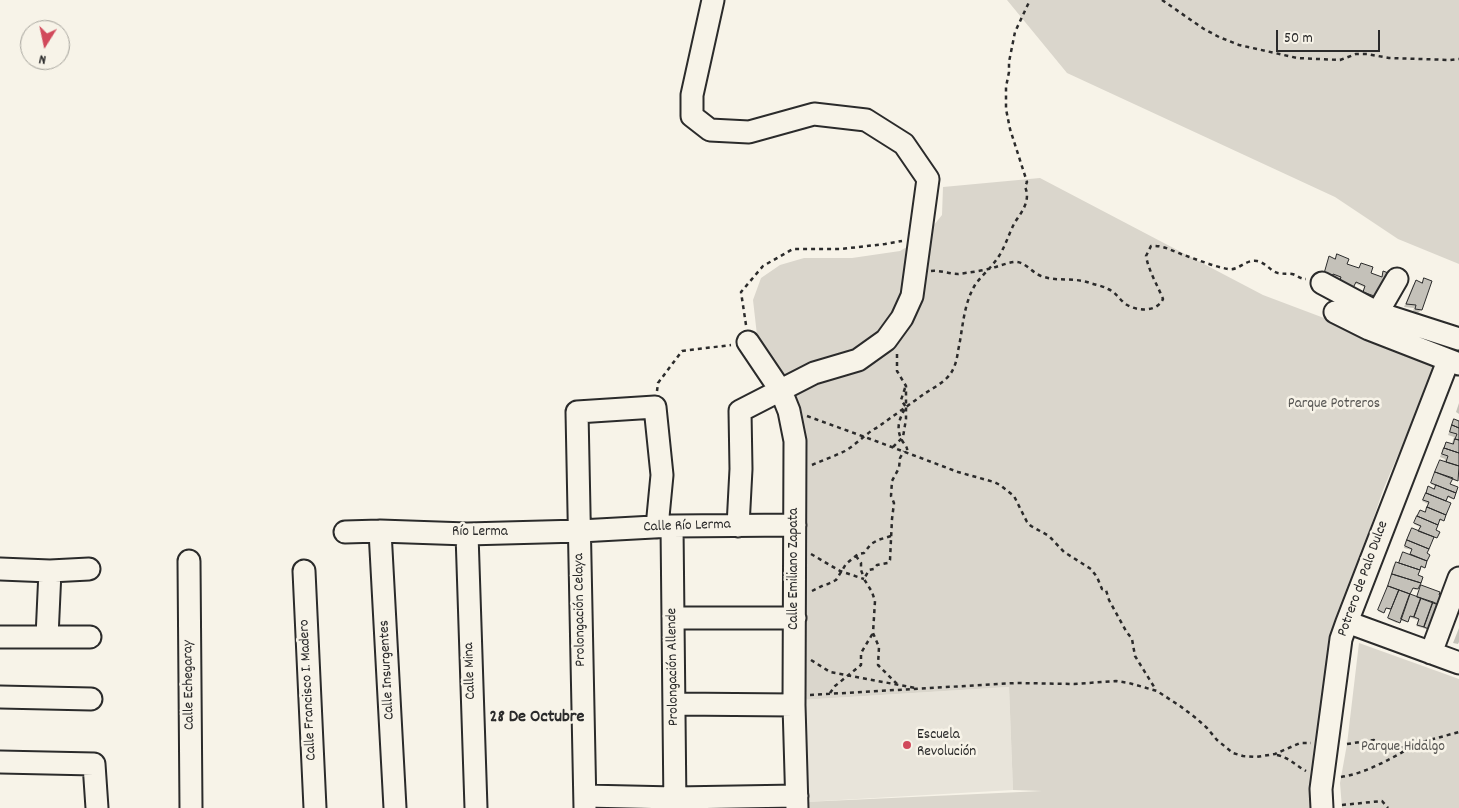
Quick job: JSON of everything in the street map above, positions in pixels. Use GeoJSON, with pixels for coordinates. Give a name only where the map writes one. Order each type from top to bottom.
{"type":"FeatureCollection","features":[{"type":"Feature","properties":{"kind":"street"},"geometry":{"type":"LineString","coordinates":[[713,0],[692,95],[692,116],[710,130],[749,132],[814,114],[866,120],[904,144],[928,179],[912,296],[902,318],[886,340],[858,360],[814,373],[740,410],[741,469],[738,526]]}},
{"type":"Feature","properties":{"kind":"street"},"geometry":{"type":"LineString","coordinates":[[1373,321],[1397,279]]}},
{"type":"Feature","properties":{"kind":"street"},"geometry":{"type":"LineString","coordinates":[[1322,283],[1373,321],[1453,362]]}},
{"type":"Feature","properties":{"kind":"street"},"geometry":{"type":"LineString","coordinates":[[1335,312],[1459,338]]}},
{"type":"Feature","properties":{"kind":"street","name":"Calle Emiliano Zapata"},"geometry":{"type":"LineString","coordinates":[[748,342],[781,391],[789,411],[796,440],[794,702],[797,802]]}},
{"type":"Feature","properties":{"kind":"street","name":"Potrero de Palo Dulce"},"geometry":{"type":"LineString","coordinates":[[1332,806],[1321,789],[1341,639],[1453,362]]}},
{"type":"Feature","properties":{"kind":"street","name":"Prolongación Celaya"},"geometry":{"type":"LineString","coordinates":[[585,802],[578,412],[655,407]]}},
{"type":"Feature","properties":{"kind":"street","name":"Prolongación Allende"},"geometry":{"type":"LineString","coordinates":[[655,407],[673,618],[675,803]]}},
{"type":"Feature","properties":{"kind":"street","name":"Calle Río Lerma"},"geometry":{"type":"LineString","coordinates":[[580,531],[664,527],[795,525]]}},
{"type":"Feature","properties":{"kind":"street","name":"Río Lerma"},"geometry":{"type":"LineString","coordinates":[[345,532],[380,531],[466,534],[580,531]]}},
{"type":"Feature","properties":{"kind":"street","name":"Calle Insurgentes"},"geometry":{"type":"LineString","coordinates":[[380,531],[396,808]]}},
{"type":"Feature","properties":{"kind":"street","name":"Calle Mina"},"geometry":{"type":"LineString","coordinates":[[466,534],[476,808]]}},
{"type":"Feature","properties":{"kind":"street","name":"Calle Echegaray"},"geometry":{"type":"LineString","coordinates":[[189,561],[191,808]]}},
{"type":"Feature","properties":{"kind":"street"},"geometry":{"type":"LineString","coordinates":[[0,569],[50,571],[89,569]]}},
{"type":"Feature","properties":{"kind":"street"},"geometry":{"type":"LineString","coordinates":[[46,637],[50,571]]}},
{"type":"Feature","properties":{"kind":"street","name":"Calle Francisco I. Madero"},"geometry":{"type":"LineString","coordinates":[[304,571],[315,808]]}},
{"type":"Feature","properties":{"kind":"street"},"geometry":{"type":"LineString","coordinates":[[1431,653],[1459,578]]}},
{"type":"Feature","properties":{"kind":"street"},"geometry":{"type":"LineString","coordinates":[[673,618],[795,610]]}},
{"type":"Feature","properties":{"kind":"street"},"geometry":{"type":"LineString","coordinates":[[1347,622],[1459,663]]}},
{"type":"Feature","properties":{"kind":"street"},"geometry":{"type":"LineString","coordinates":[[0,637],[90,637]]}},
{"type":"Feature","properties":{"kind":"street"},"geometry":{"type":"LineString","coordinates":[[0,697],[91,699]]}},
{"type":"Feature","properties":{"kind":"street"},"geometry":{"type":"LineString","coordinates":[[675,704],[794,702]]}},
{"type":"Feature","properties":{"kind":"street"},"geometry":{"type":"LineString","coordinates":[[0,762],[94,764],[97,808]]}},
{"type":"Feature","properties":{"kind":"street"},"geometry":{"type":"LineString","coordinates":[[585,802],[797,802]]}},
{"type":"Feature","properties":{"kind":"path"},"geometry":{"type":"LineString","coordinates":[[795,472],[845,450],[951,374],[957,358],[968,301],[976,284],[999,256],[1015,223],[1021,215],[1027,192],[1025,173],[1010,130],[1006,109],[1006,87],[1015,32],[1030,0]]}},
{"type":"Feature","properties":{"kind":"path"},"geometry":{"type":"LineString","coordinates":[[1162,0],[1219,37],[1239,45],[1297,58],[1340,60],[1356,54],[1368,54],[1389,58],[1459,59]]}},
{"type":"Feature","properties":{"kind":"path"},"geometry":{"type":"LineString","coordinates":[[655,407],[658,383],[682,351],[748,342],[741,292],[763,266],[793,249],[841,249],[885,244],[920,237]]}},
{"type":"Feature","properties":{"kind":"path"},"geometry":{"type":"LineString","coordinates":[[914,278],[930,271],[938,270],[957,274],[987,270],[1015,262],[1023,263],[1040,276],[1087,282],[1109,289],[1129,306],[1146,310],[1160,305],[1163,299],[1153,280],[1146,256],[1151,246],[1158,246],[1230,269],[1256,261],[1282,275],[1292,274],[1303,279],[1317,279],[1322,283]]}},
{"type":"Feature","properties":{"kind":"path"},"geometry":{"type":"LineString","coordinates":[[893,331],[896,344],[897,371],[906,386],[906,419],[902,437],[893,447]]}},
{"type":"Feature","properties":{"kind":"path"},"geometry":{"type":"LineString","coordinates":[[906,407],[899,422],[898,430],[901,439],[908,448],[908,453]]}},
{"type":"Feature","properties":{"kind":"path"},"geometry":{"type":"LineString","coordinates":[[789,411],[958,472],[1000,485],[1014,496],[1023,516],[1031,526],[1049,536],[1064,552],[1091,569],[1102,589],[1106,590],[1130,635],[1135,656],[1157,691]]}},
{"type":"Feature","properties":{"kind":"path"},"geometry":{"type":"LineString","coordinates":[[864,579],[869,570],[874,569],[877,565],[888,563],[890,560],[894,503],[891,496],[892,480],[899,468],[900,458],[904,452]]}},
{"type":"Feature","properties":{"kind":"path"},"geometry":{"type":"LineString","coordinates":[[795,610],[813,590],[824,584],[834,582],[840,570],[858,554],[864,553],[874,542],[891,536]]}},
{"type":"Feature","properties":{"kind":"path"},"geometry":{"type":"LineString","coordinates":[[795,552],[813,555],[840,570],[864,579]]}},
{"type":"Feature","properties":{"kind":"path"},"geometry":{"type":"LineString","coordinates":[[830,694],[835,686],[861,665],[861,653],[873,633],[875,601],[860,570],[861,564],[856,556]]}},
{"type":"Feature","properties":{"kind":"path"},"geometry":{"type":"LineString","coordinates":[[873,633],[879,646],[878,666],[897,684]]}},
{"type":"Feature","properties":{"kind":"path"},"geometry":{"type":"LineString","coordinates":[[794,654],[816,663],[830,672],[919,689]]}},
{"type":"Feature","properties":{"kind":"path"},"geometry":{"type":"LineString","coordinates":[[794,702],[804,696],[830,694],[1016,683],[1074,684],[1116,681],[1157,691],[1196,718],[1216,740],[1233,753],[1256,757],[1275,754],[1300,743],[1315,744]]}},
{"type":"Feature","properties":{"kind":"path"},"geometry":{"type":"LineString","coordinates":[[1346,744],[1374,740],[1390,749],[1459,732]]}},
{"type":"Feature","properties":{"kind":"path"},"geometry":{"type":"LineString","coordinates":[[1341,777],[1362,772],[1391,759],[1418,743]]}},
{"type":"Feature","properties":{"kind":"path"},"geometry":{"type":"LineString","coordinates":[[1275,754],[1288,757],[1296,765],[1309,772]]}},
{"type":"Feature","properties":{"kind":"path"},"geometry":{"type":"LineString","coordinates":[[1332,806],[1382,801],[1388,808]]}},
{"type":"Feature","properties":{"kind":"shaded area","name":"Escuela Revolución"},"geometry":{"type":"Polygon","coordinates":[[[1009,687],[1013,790],[805,802],[801,700],[1009,687]]]}},
{"type":"Feature","properties":{"kind":"green space"},"geometry":{"type":"Polygon","coordinates":[[[1007,0],[1459,0],[1459,264],[1398,239],[1335,197],[1067,73],[1007,0]]]}},
{"type":"Feature","properties":{"kind":"green space","name":"Parque Potreros"},"geometry":{"type":"Polygon","coordinates":[[[1040,178],[1263,295],[1438,361],[1383,490],[1339,621],[1316,808],[805,808],[805,802],[1042,791],[1013,790],[1009,687],[801,700],[803,496],[758,344],[753,300],[761,278],[780,265],[804,258],[852,258],[900,251],[925,236],[942,215],[943,187],[1040,178]]]}},
{"type":"Feature","properties":{"kind":"green space","name":"Parque Hidalgo"},"geometry":{"type":"Polygon","coordinates":[[[1359,643],[1459,679],[1459,808],[1342,808],[1340,783],[1347,744],[1359,643]]]}},
{"type":"Feature","properties":{"kind":"building"},"geometry":{"type":"Polygon","coordinates":[[[1337,254],[1349,259],[1347,264],[1359,268],[1361,263],[1373,267],[1371,273],[1382,277],[1383,271],[1391,274],[1377,297],[1363,292],[1365,286],[1356,282],[1353,288],[1339,283],[1341,277],[1333,274],[1330,280],[1323,277],[1329,256],[1335,259],[1337,254]]]}},
{"type":"Feature","properties":{"kind":"building"},"geometry":{"type":"Polygon","coordinates":[[[1424,278],[1432,281],[1422,310],[1415,309],[1416,305],[1406,304],[1416,280],[1422,283],[1424,278]]]}},
{"type":"Feature","properties":{"kind":"building"},"geometry":{"type":"Polygon","coordinates":[[[1454,419],[1459,421],[1459,428],[1452,425],[1454,419]]]}},
{"type":"Feature","properties":{"kind":"building"},"geometry":{"type":"Polygon","coordinates":[[[1452,425],[1459,428],[1459,440],[1455,439],[1457,434],[1450,432],[1452,425]]]}},
{"type":"Feature","properties":{"kind":"building"},"geometry":{"type":"Polygon","coordinates":[[[1455,439],[1459,440],[1459,453],[1444,448],[1446,442],[1453,444],[1455,439]]]}},
{"type":"Feature","properties":{"kind":"building"},"geometry":{"type":"Polygon","coordinates":[[[1444,448],[1459,453],[1459,466],[1446,462],[1448,456],[1442,454],[1444,448]]]}},
{"type":"Feature","properties":{"kind":"building"},"geometry":{"type":"Polygon","coordinates":[[[1440,460],[1459,466],[1458,481],[1435,472],[1440,460]]]}},
{"type":"Feature","properties":{"kind":"building"},"geometry":{"type":"Polygon","coordinates":[[[1435,472],[1453,478],[1450,484],[1458,487],[1456,493],[1431,483],[1435,472]]]}},
{"type":"Feature","properties":{"kind":"building"},"geometry":{"type":"Polygon","coordinates":[[[1436,485],[1456,493],[1454,499],[1448,496],[1446,501],[1426,493],[1428,486],[1434,489],[1436,485]]]}},
{"type":"Feature","properties":{"kind":"building"},"geometry":{"type":"Polygon","coordinates":[[[1426,493],[1451,503],[1446,515],[1427,507],[1429,502],[1423,500],[1426,493]]]}},
{"type":"Feature","properties":{"kind":"building"},"geometry":{"type":"Polygon","coordinates":[[[1427,507],[1446,515],[1444,521],[1440,519],[1438,525],[1417,516],[1420,510],[1425,512],[1427,507]]]}},
{"type":"Feature","properties":{"kind":"building"},"geometry":{"type":"Polygon","coordinates":[[[1417,516],[1438,525],[1436,530],[1440,532],[1437,538],[1418,531],[1421,526],[1414,523],[1417,516]]]}},
{"type":"Feature","properties":{"kind":"building"},"geometry":{"type":"Polygon","coordinates":[[[1412,528],[1434,537],[1429,549],[1407,540],[1412,528]]]}},
{"type":"Feature","properties":{"kind":"building"},"geometry":{"type":"Polygon","coordinates":[[[1407,540],[1429,549],[1427,553],[1430,555],[1427,561],[1410,554],[1412,549],[1405,546],[1407,540]]]}},
{"type":"Feature","properties":{"kind":"building"},"geometry":{"type":"Polygon","coordinates":[[[1403,552],[1427,561],[1425,568],[1421,566],[1420,570],[1399,563],[1403,552]]]}},
{"type":"Feature","properties":{"kind":"building"},"geometry":{"type":"Polygon","coordinates":[[[1396,562],[1420,570],[1418,575],[1423,577],[1421,583],[1392,574],[1396,562]]]}},
{"type":"Feature","properties":{"kind":"building"},"geometry":{"type":"Polygon","coordinates":[[[1392,574],[1421,583],[1418,589],[1413,588],[1410,594],[1388,586],[1392,574]]]}},
{"type":"Feature","properties":{"kind":"building"},"geometry":{"type":"Polygon","coordinates":[[[1421,585],[1440,592],[1439,595],[1448,599],[1444,607],[1417,597],[1421,585]]]}},
{"type":"Feature","properties":{"kind":"building"},"geometry":{"type":"Polygon","coordinates":[[[1388,586],[1399,590],[1391,609],[1386,608],[1384,613],[1378,610],[1388,586]]]}},
{"type":"Feature","properties":{"kind":"building"},"geometry":{"type":"Polygon","coordinates":[[[1399,590],[1410,594],[1400,623],[1388,618],[1399,590]]]}},
{"type":"Feature","properties":{"kind":"building"},"geometry":{"type":"Polygon","coordinates":[[[1410,594],[1421,598],[1414,617],[1410,616],[1408,622],[1401,619],[1410,594]]]}},
{"type":"Feature","properties":{"kind":"building"},"geometry":{"type":"Polygon","coordinates":[[[1421,598],[1433,602],[1424,627],[1417,625],[1419,619],[1414,617],[1421,598]]]}},
{"type":"Feature","properties":{"kind":"building"},"geometry":{"type":"Polygon","coordinates":[[[1433,602],[1444,607],[1431,630],[1424,627],[1433,602]]]}},
{"type":"Feature","properties":{"kind":"place","name":"Escuela Revolución"},"geometry":{"type":"Point","coordinates":[907,745]}},
{"type":"Feature","properties":{"kind":"district","name":"28 De Octubre"},"geometry":{"type":"Point","coordinates":[537,719]}}]}
